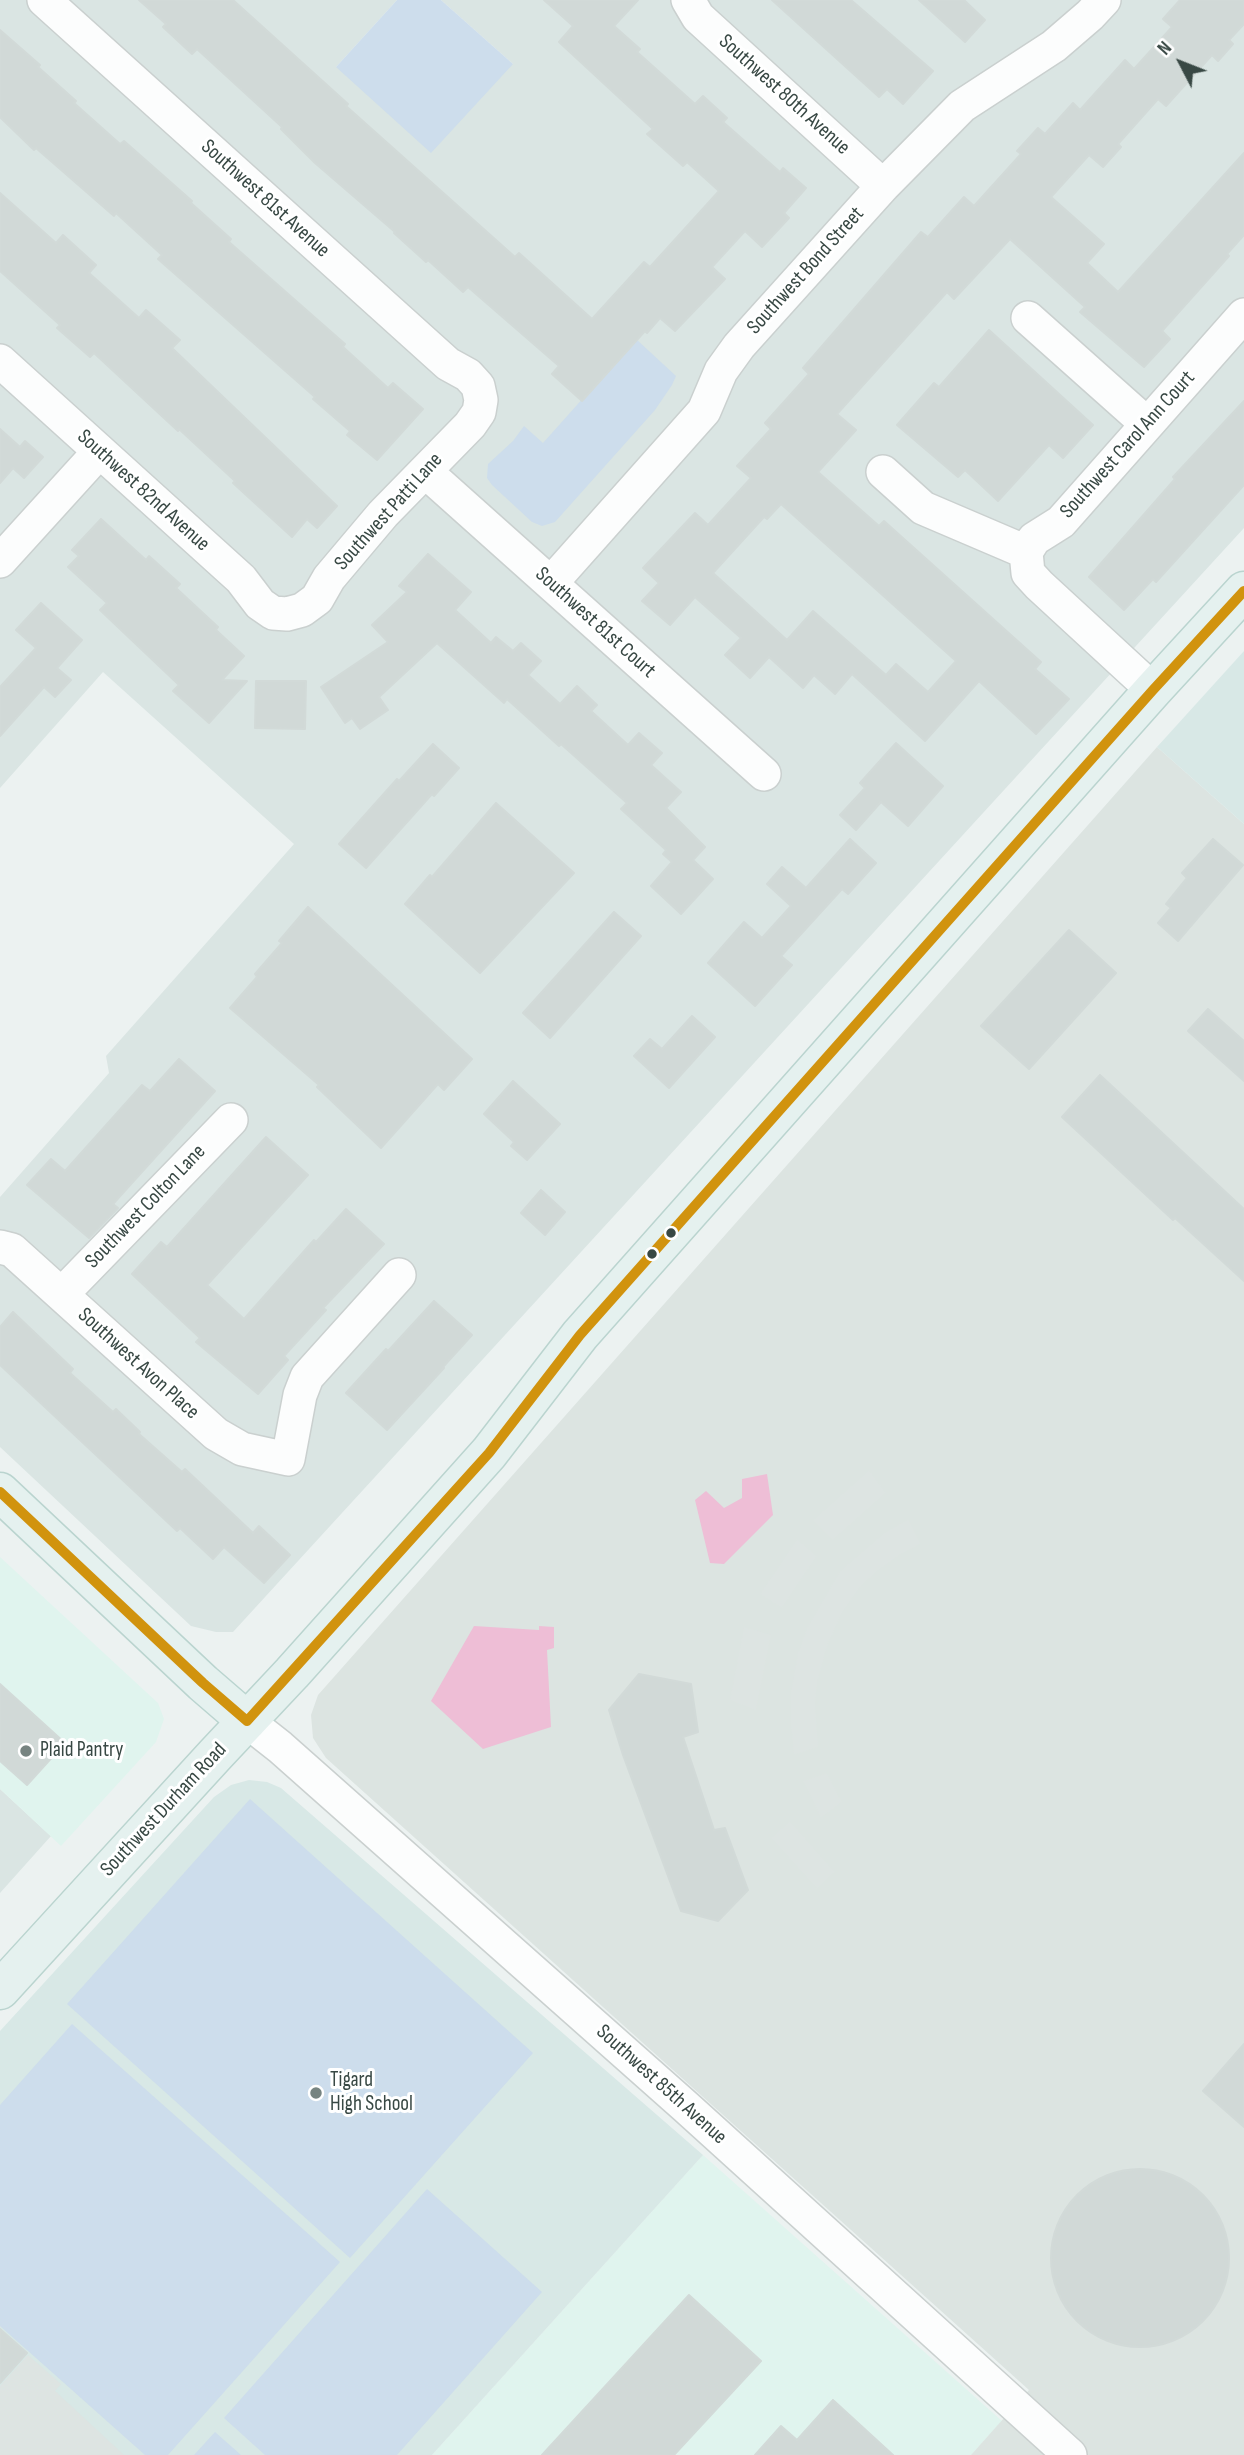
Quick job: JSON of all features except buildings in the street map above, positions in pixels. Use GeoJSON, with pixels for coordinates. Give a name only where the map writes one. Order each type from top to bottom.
{"type":"FeatureCollection","features":[{"type":"Feature","properties":{"kind":"main road","name":"Southwest Durham Road"},"geometry":{"type":"LineString","coordinates":[[0,1990],[489,1453],[580,1335],[1244,591]]}},
{"type":"Feature","properties":{"kind":"main road"},"geometry":{"type":"LineString","coordinates":[[0,1492],[203,1684],[247,1721]]}},
{"type":"Feature","properties":{"kind":"street","name":"Southwest 81st Avenue"},"geometry":{"type":"LineString","coordinates":[[44,0],[448,364],[468,375],[478,386],[481,400]]}},
{"type":"Feature","properties":{"kind":"street","name":"Southwest 80th Avenue"},"geometry":{"type":"LineString","coordinates":[[688,0],[698,17],[883,186]]}},
{"type":"Feature","properties":{"kind":"street","name":"Southwest Bond Street"},"geometry":{"type":"LineString","coordinates":[[551,583],[704,411],[721,371],[739,346],[883,186],[962,106],[1054,46],[1104,0]]}},
{"type":"Feature","properties":{"kind":"street","name":"Southwest Carol Ann Court"},"geometry":{"type":"LineString","coordinates":[[1026,552],[1034,539],[1061,522],[1244,316]]}},
{"type":"Feature","properties":{"kind":"street"},"geometry":{"type":"LineString","coordinates":[[1028,318],[1147,424]]}},
{"type":"Feature","properties":{"kind":"street","name":"Southwest 82nd Avenue"},"geometry":{"type":"LineString","coordinates":[[0,362],[241,579],[260,604],[273,613],[287,614]]}},
{"type":"Feature","properties":{"kind":"street","name":"Southwest Patti Lane"},"geometry":{"type":"LineString","coordinates":[[287,614],[302,610],[317,599],[329,578],[383,514],[470,425],[479,412],[481,400]]}},
{"type":"Feature","properties":{"kind":"street"},"geometry":{"type":"LineString","coordinates":[[0,561],[99,452]]}},
{"type":"Feature","properties":{"kind":"street","name":"Southwest 81st Court"},"geometry":{"type":"LineString","coordinates":[[426,472],[764,774]]}},
{"type":"Feature","properties":{"kind":"street"},"geometry":{"type":"LineString","coordinates":[[883,472],[923,508],[1026,552],[1028,573],[1039,585],[1153,690]]}},
{"type":"Feature","properties":{"kind":"street","name":"Southwest Colton Lane"},"geometry":{"type":"LineString","coordinates":[[62,1294],[230,1120]]}},
{"type":"Feature","properties":{"kind":"street","name":"Southwest Avon Place"},"geometry":{"type":"LineString","coordinates":[[0,1247],[12,1250],[216,1434],[242,1449],[288,1459],[300,1395],[307,1377],[399,1275]]}},
{"type":"Feature","properties":{"kind":"street","name":"Southwest 85th Avenue"},"geometry":{"type":"LineString","coordinates":[[247,1721],[280,1747],[695,2115],[1070,2455]]}},
{"type":"Feature","properties":{"kind":"shaded area"},"geometry":{"type":"Polygon","coordinates":[[[0,0],[397,0],[336,67],[513,64],[441,0],[1244,0],[1244,528],[233,1632],[216,1632],[191,1626],[0,1447],[0,1197],[109,1073],[106,1056],[294,844],[103,672],[0,788],[0,0]]]}},
{"type":"Feature","properties":{"kind":"shaded area"},"geometry":{"type":"Polygon","coordinates":[[[397,0],[441,0],[513,64],[431,153],[336,67],[397,0]]]}},
{"type":"Feature","properties":{"kind":"shaded area"},"geometry":{"type":"Polygon","coordinates":[[[636,339],[676,376],[672,385],[655,410],[555,522],[542,526],[532,522],[492,485],[487,478],[488,464],[513,441],[524,426],[543,443],[636,339]]]}},
{"type":"Feature","properties":{"kind":"shaded area"},"geometry":{"type":"Polygon","coordinates":[[[1244,651],[1244,824],[1157,747],[1244,651]]]}},
{"type":"Feature","properties":{"kind":"shaded area"},"geometry":{"type":"Polygon","coordinates":[[[1157,747],[1244,824],[1244,2455],[971,2455],[1029,2390],[326,1758],[313,1738],[311,1715],[318,1695],[1157,747]]]}},
{"type":"Feature","properties":{"kind":"shaded area"},"geometry":{"type":"Polygon","coordinates":[[[869,1470],[886,1493],[833,1540],[813,1520],[869,1470]]]}},
{"type":"Feature","properties":{"kind":"shaded area"},"geometry":{"type":"Polygon","coordinates":[[[767,1474],[773,1515],[724,1564],[710,1563],[695,1500],[706,1491],[724,1508],[742,1498],[742,1479],[767,1474]]]}},
{"type":"Feature","properties":{"kind":"shaded area"},"geometry":{"type":"Polygon","coordinates":[[[908,1520],[920,1544],[880,1569],[861,1586],[842,1613],[827,1646],[817,1683],[815,1703],[818,1747],[794,1755],[791,1693],[798,1653],[807,1628],[840,1571],[884,1533],[908,1520]]]}},
{"type":"Feature","properties":{"kind":"shaded area"},"geometry":{"type":"Polygon","coordinates":[[[797,1539],[817,1556],[782,1608],[760,1594],[797,1539]]]}},
{"type":"Feature","properties":{"kind":"shaded area"},"geometry":{"type":"Polygon","coordinates":[[[0,1557],[158,1703],[164,1719],[156,1742],[61,1846],[0,1789],[0,1557]]]}},
{"type":"Feature","properties":{"kind":"shaded area"},"geometry":{"type":"Polygon","coordinates":[[[474,1626],[539,1630],[539,1626],[554,1627],[554,1648],[547,1650],[551,1727],[483,1749],[431,1701],[474,1626]]]}},
{"type":"Feature","properties":{"kind":"shaded area"},"geometry":{"type":"Polygon","coordinates":[[[744,1627],[771,1635],[756,1710],[730,1700],[744,1627]]]}},
{"type":"Feature","properties":{"kind":"shaded area"},"geometry":{"type":"Polygon","coordinates":[[[827,1773],[842,1802],[821,1818],[803,1781],[827,1773]]]}},
{"type":"Feature","properties":{"kind":"shaded area","name":"Tigard High School"},"geometry":{"type":"Polygon","coordinates":[[[249,1780],[267,1782],[281,1788],[703,2155],[432,2455],[0,2455],[0,2031],[214,1797],[231,1785],[249,1780]]]}},
{"type":"Feature","properties":{"kind":"shaded area"},"geometry":{"type":"Polygon","coordinates":[[[0,1789],[51,1836],[0,1893],[0,1789]]]}},
{"type":"Feature","properties":{"kind":"shaded area"},"geometry":{"type":"Polygon","coordinates":[[[250,1799],[533,2053],[350,2258],[67,2004],[250,1799]]]}},
{"type":"Feature","properties":{"kind":"shaded area"},"geometry":{"type":"Polygon","coordinates":[[[790,1821],[835,1872],[817,1889],[771,1838],[790,1821]]]}},
{"type":"Feature","properties":{"kind":"shaded area"},"geometry":{"type":"Polygon","coordinates":[[[72,2024],[340,2262],[168,2455],[145,2455],[0,2326],[0,2105],[72,2024]]]}},
{"type":"Feature","properties":{"kind":"shaded area"},"geometry":{"type":"Polygon","coordinates":[[[703,2155],[1002,2421],[971,2455],[432,2455],[703,2155]]]}},
{"type":"Feature","properties":{"kind":"shaded area"},"geometry":{"type":"Polygon","coordinates":[[[427,2189],[542,2292],[397,2455],[265,2455],[224,2418],[427,2189]]]}},
{"type":"Feature","properties":{"kind":"shaded area"},"geometry":{"type":"Polygon","coordinates":[[[28,2355],[61,2384],[55,2391],[124,2455],[0,2455],[0,2386],[28,2355]]]}},
{"type":"Feature","properties":{"kind":"shaded area"},"geometry":{"type":"Polygon","coordinates":[[[215,2432],[241,2455],[194,2455],[215,2432]]]}},
{"type":"Feature","properties":{"kind":"transit line"},"geometry":{"type":"LineString","coordinates":[[247,1721],[489,1453],[580,1335],[1244,591]]}},
{"type":"Feature","properties":{"kind":"transit line"},"geometry":{"type":"LineString","coordinates":[[0,1492],[247,1721]]}},
{"type":"Feature","properties":{"kind":"place","name":"Plaid Pantry"},"geometry":{"type":"Point","coordinates":[26,1751]}},
{"type":"Feature","properties":{"kind":"place","name":"Tigard High School"},"geometry":{"type":"Point","coordinates":[316,2093]}}]}
